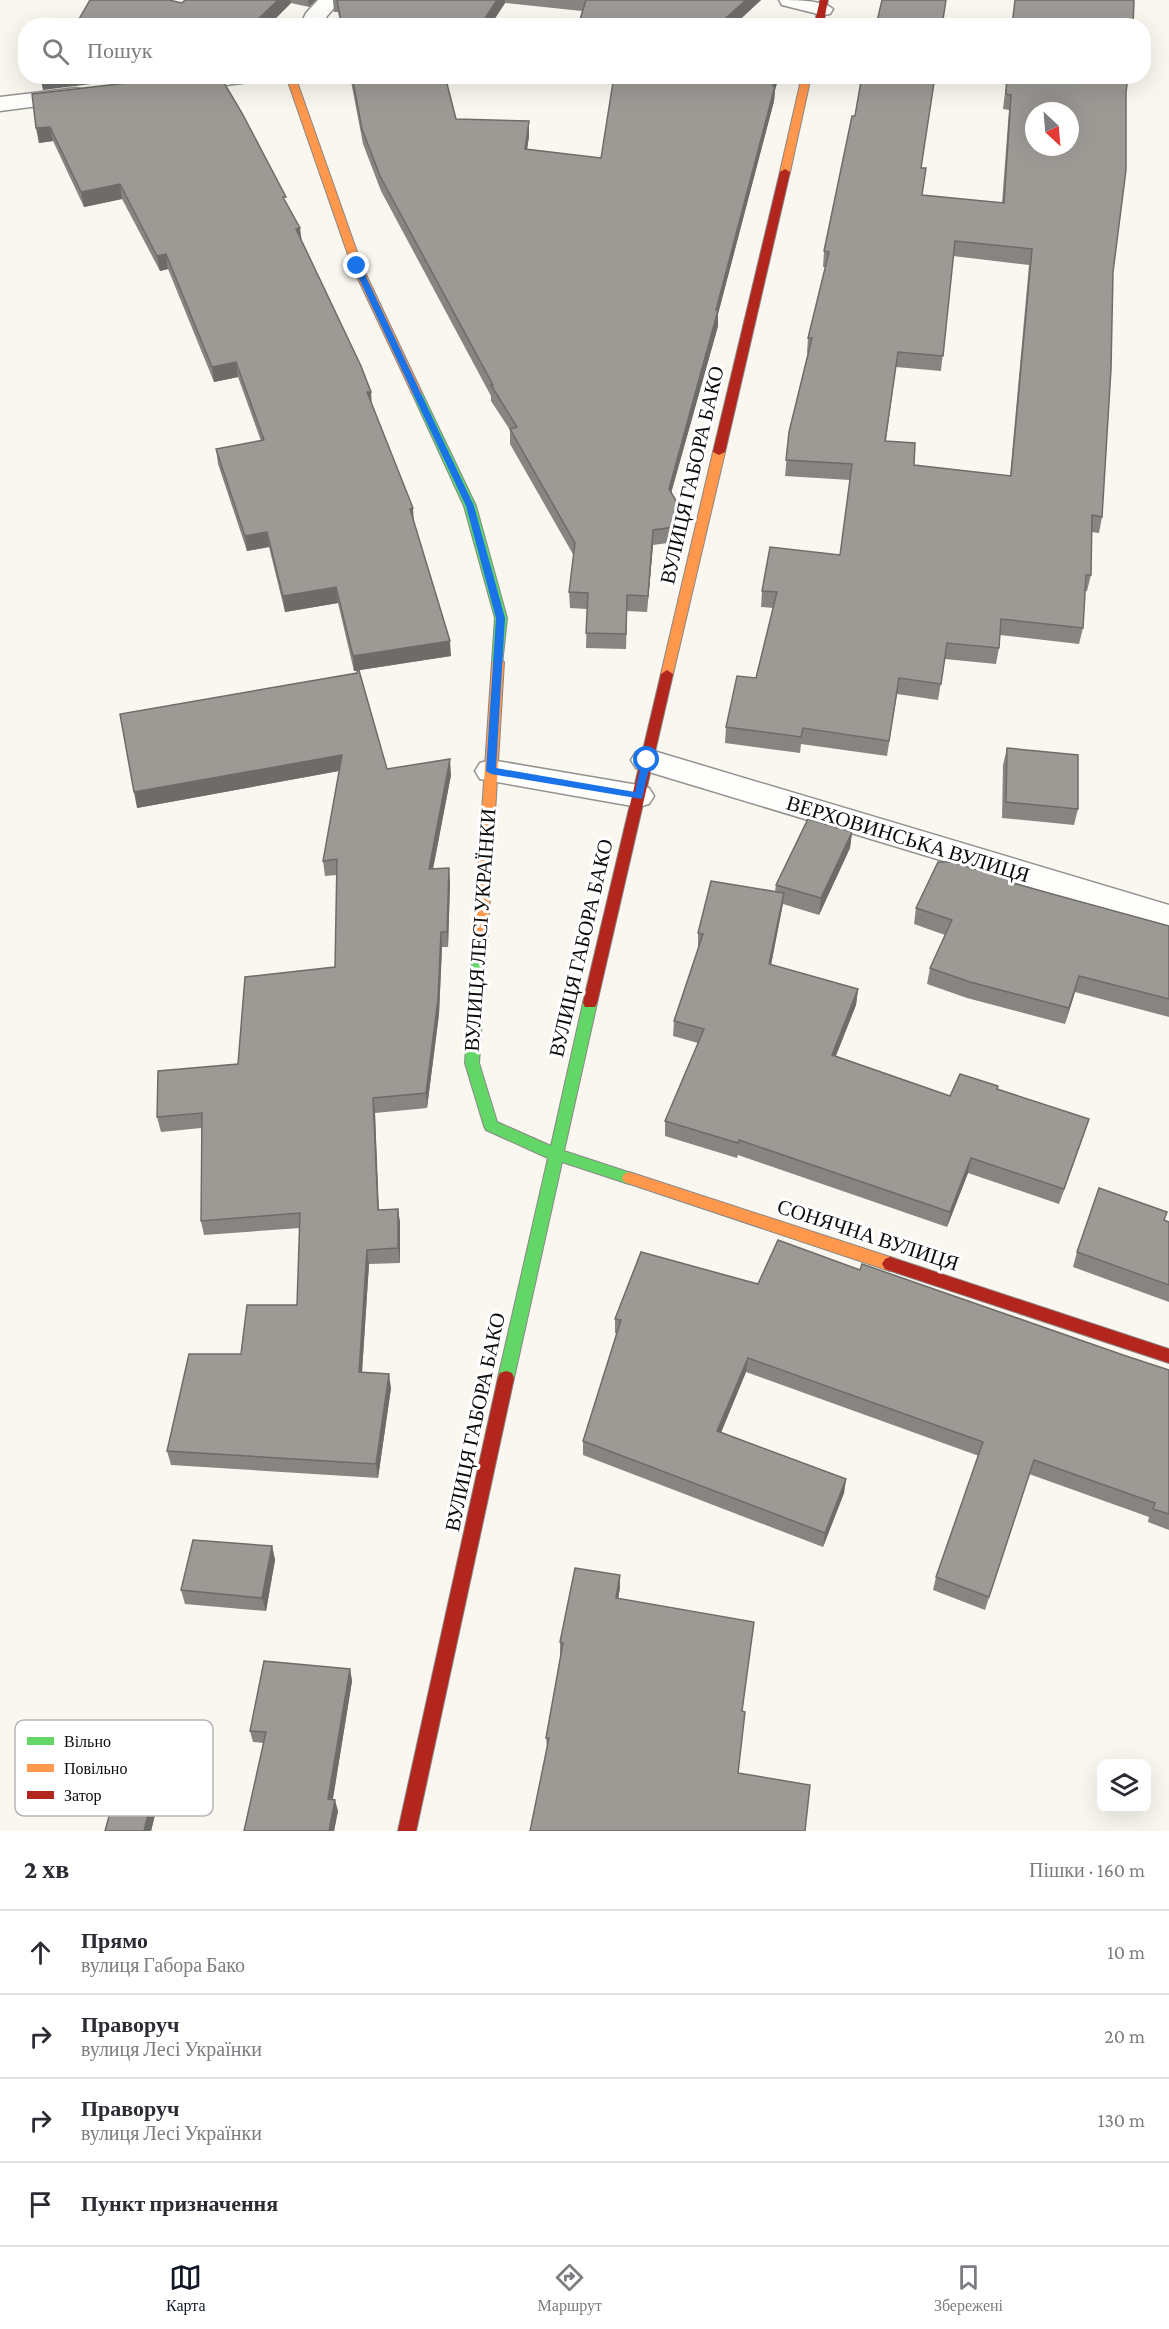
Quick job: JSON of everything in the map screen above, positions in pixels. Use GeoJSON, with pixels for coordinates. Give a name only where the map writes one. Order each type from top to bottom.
{"type":"FeatureCollection","features":[{"type":"Feature","properties":{"kind":"street"},"geometry":{"type":"LineString","coordinates":[[315,18],[330,0]]}},
{"type":"Feature","properties":{"kind":"street"},"geometry":{"type":"LineString","coordinates":[[789,0],[822,12]]}},
{"type":"Feature","properties":{"kind":"street"},"geometry":{"type":"LineString","coordinates":[[161,86],[177,84]]}},
{"type":"Feature","properties":{"kind":"street","name":"ВУЛИЦЯ ЛЕСІ УКРАЇНКИ"},"geometry":{"type":"LineString","coordinates":[[293,84],[357,266],[470,506],[501,618],[472,1063],[491,1126],[555,1154]]}},
{"type":"Feature","properties":{"kind":"street","name":"ВУЛИЦЯ ГАБОРА БАКО"},"geometry":{"type":"LineString","coordinates":[[407,1831],[555,1154],[805,84]]}},
{"type":"Feature","properties":{"kind":"street"},"geometry":{"type":"LineString","coordinates":[[0,104],[92,93]]}},
{"type":"Feature","properties":{"kind":"street","name":"ВЕРХОВИНСЬКА ВУЛИЦЯ"},"geometry":{"type":"LineString","coordinates":[[647,760],[1169,917]]}},
{"type":"Feature","properties":{"kind":"street"},"geometry":{"type":"LineString","coordinates":[[491,771],[638,796]]}},
{"type":"Feature","properties":{"kind":"street","name":"СОНЯЧНА ВУЛИЦЯ"},"geometry":{"type":"LineString","coordinates":[[555,1154],[1169,1356]]}},
{"type":"Feature","properties":{"kind":"building"},"geometry":{"type":"Polygon","coordinates":[[[90,0],[169,0],[182,3],[185,0],[278,0],[259,18],[80,18],[90,0]]]}},
{"type":"Feature","properties":{"kind":"building"},"geometry":{"type":"Polygon","coordinates":[[[337,0],[497,0],[485,18],[340,18],[337,0]]]}},
{"type":"Feature","properties":{"kind":"building"},"geometry":{"type":"Polygon","coordinates":[[[586,0],[746,0],[726,18],[580,18],[586,0]]]}},
{"type":"Feature","properties":{"kind":"building"},"geometry":{"type":"Polygon","coordinates":[[[882,0],[946,0],[943,18],[878,18],[882,0]]]}},
{"type":"Feature","properties":{"kind":"building"},"geometry":{"type":"Polygon","coordinates":[[[1015,0],[1134,0],[1133,18],[1013,18],[1015,0]]]}},
{"type":"Feature","properties":{"kind":"building"},"geometry":{"type":"Polygon","coordinates":[[[119,84],[225,84],[286,197],[283,197],[300,228],[296,229],[361,366],[371,392],[367,392],[413,508],[410,509],[450,641],[353,656],[336,587],[283,596],[267,532],[245,536],[216,449],[264,440],[236,362],[212,367],[166,254],[157,256],[120,184],[81,192],[50,127],[36,128],[32,94],[119,84]]]}},
{"type":"Feature","properties":{"kind":"building"},"geometry":{"type":"Polygon","coordinates":[[[354,84],[447,84],[456,119],[529,121],[525,149],[601,158],[613,84],[774,84],[775,86],[716,310],[718,310],[669,489],[678,504],[675,527],[653,530],[648,596],[627,595],[626,634],[586,633],[588,593],[569,592],[575,543],[510,429],[517,427],[491,385],[493,385],[380,176],[362,129],[354,84]]]}},
{"type":"Feature","properties":{"kind":"building"},"geometry":{"type":"Polygon","coordinates":[[[860,84],[934,84],[921,168],[926,168],[922,195],[1004,203],[1011,95],[1006,94],[1007,84],[1127,84],[1126,170],[1113,272],[1111,369],[1102,517],[1092,515],[1091,575],[1086,575],[1083,628],[1001,619],[999,648],[947,643],[941,684],[899,678],[889,741],[803,728],[801,737],[726,727],[737,676],[756,678],[777,592],[762,591],[770,547],[840,555],[852,464],[786,460],[789,432],[812,338],[808,338],[829,252],[824,251],[852,116],[855,116],[860,84]],[[955,241],[943,356],[898,352],[885,441],[915,443],[914,465],[1011,476],[1032,249],[955,241]]]}},
{"type":"Feature","properties":{"kind":"building"},"geometry":{"type":"Polygon","coordinates":[[[358,667],[387,769],[450,759],[429,869],[449,868],[447,932],[441,932],[438,999],[426,1093],[373,1098],[378,1210],[398,1209],[398,1248],[367,1250],[359,1372],[389,1374],[376,1464],[167,1451],[189,1354],[241,1354],[247,1305],[297,1305],[300,1213],[201,1221],[202,1113],[157,1117],[158,1071],[238,1064],[245,977],[335,967],[337,859],[323,861],[342,755],[134,792],[120,714],[357,673],[358,667]]]}},
{"type":"Feature","properties":{"kind":"building"},"geometry":{"type":"Polygon","coordinates":[[[1007,748],[1078,755],[1078,809],[1006,802],[1007,748]]]}},
{"type":"Feature","properties":{"kind":"building"},"geometry":{"type":"Polygon","coordinates":[[[808,819],[852,832],[821,898],[776,885],[808,819]]]}},
{"type":"Feature","properties":{"kind":"building"},"geometry":{"type":"Polygon","coordinates":[[[938,862],[953,862],[1013,881],[1012,883],[1169,926],[1169,999],[1079,976],[1069,1008],[970,982],[930,968],[952,920],[916,908],[938,862]]]}},
{"type":"Feature","properties":{"kind":"building"},"geometry":{"type":"Polygon","coordinates":[[[711,881],[784,893],[769,964],[858,989],[832,1055],[950,1096],[960,1074],[998,1086],[997,1089],[1089,1119],[1064,1189],[971,1158],[950,1212],[739,1140],[738,1143],[665,1121],[704,1029],[674,1021],[703,934],[698,933],[711,881]]]}},
{"type":"Feature","properties":{"kind":"building"},"geometry":{"type":"Polygon","coordinates":[[[1099,1188],[1167,1212],[1164,1220],[1169,1222],[1169,1285],[1077,1252],[1099,1188]]]}},
{"type":"Feature","properties":{"kind":"building"},"geometry":{"type":"Polygon","coordinates":[[[778,1240],[860,1270],[862,1264],[1169,1370],[1169,1514],[1153,1509],[1155,1503],[1034,1460],[989,1597],[936,1577],[983,1442],[748,1358],[717,1431],[846,1479],[825,1533],[583,1441],[621,1320],[615,1319],[641,1252],[758,1284],[778,1240]]]}},
{"type":"Feature","properties":{"kind":"building"},"geometry":{"type":"Polygon","coordinates":[[[193,1540],[272,1546],[262,1598],[181,1590],[193,1540]]]}},
{"type":"Feature","properties":{"kind":"building"},"geometry":{"type":"Polygon","coordinates":[[[575,1568],[620,1575],[616,1598],[754,1622],[742,1711],[745,1712],[738,1773],[810,1785],[805,1831],[530,1831],[549,1738],[546,1738],[563,1643],[560,1642],[575,1568]]]}},
{"type":"Feature","properties":{"kind":"building"},"geometry":{"type":"Polygon","coordinates":[[[264,1661],[350,1669],[328,1799],[335,1800],[329,1831],[244,1831],[266,1732],[250,1731],[264,1661]]]}},
{"type":"Feature","properties":{"kind":"building"},"geometry":{"type":"Polygon","coordinates":[[[109,1816],[148,1816],[144,1831],[105,1831],[109,1816]]]}},
{"type":"Feature","properties":{"kind":"traffic: fast"},"geometry":{"type":"LineString","coordinates":[[417,393],[470,506],[501,618],[498,662]]}},
{"type":"Feature","properties":{"kind":"traffic: fast"},"geometry":{"type":"LineString","coordinates":[[480,946],[472,1063],[491,1126],[555,1154],[629,1178]]}},
{"type":"Feature","properties":{"kind":"traffic: fast"},"geometry":{"type":"LineString","coordinates":[[506,1378],[590,1003]]}},
{"type":"Feature","properties":{"kind":"traffic: slow"},"geometry":{"type":"LineString","coordinates":[[293,84],[357,266],[417,393]]}},
{"type":"Feature","properties":{"kind":"traffic: slow"},"geometry":{"type":"LineString","coordinates":[[785,172],[805,84]]}},
{"type":"Feature","properties":{"kind":"traffic: slow"},"geometry":{"type":"LineString","coordinates":[[667,674],[719,452]]}},
{"type":"Feature","properties":{"kind":"traffic: slow"},"geometry":{"type":"LineString","coordinates":[[480,946],[498,662]]}},
{"type":"Feature","properties":{"kind":"traffic: slow"},"geometry":{"type":"LineString","coordinates":[[629,1178],[890,1264]]}},
{"type":"Feature","properties":{"kind":"traffic: jam"},"geometry":{"type":"LineString","coordinates":[[820,18],[824,0]]}},
{"type":"Feature","properties":{"kind":"traffic: jam"},"geometry":{"type":"LineString","coordinates":[[719,452],[785,172]]}},
{"type":"Feature","properties":{"kind":"traffic: jam"},"geometry":{"type":"LineString","coordinates":[[590,1003],[667,674]]}},
{"type":"Feature","properties":{"kind":"traffic: jam"},"geometry":{"type":"LineString","coordinates":[[890,1264],[1169,1356]]}},
{"type":"Feature","properties":{"kind":"traffic: jam"},"geometry":{"type":"LineString","coordinates":[[407,1831],[506,1378]]}},
{"type":"Feature","properties":{"kind":"route"},"geometry":{"type":"LineString","coordinates":[[357,266],[470,506],[501,618],[491,771],[638,796],[647,760]]}}]}
